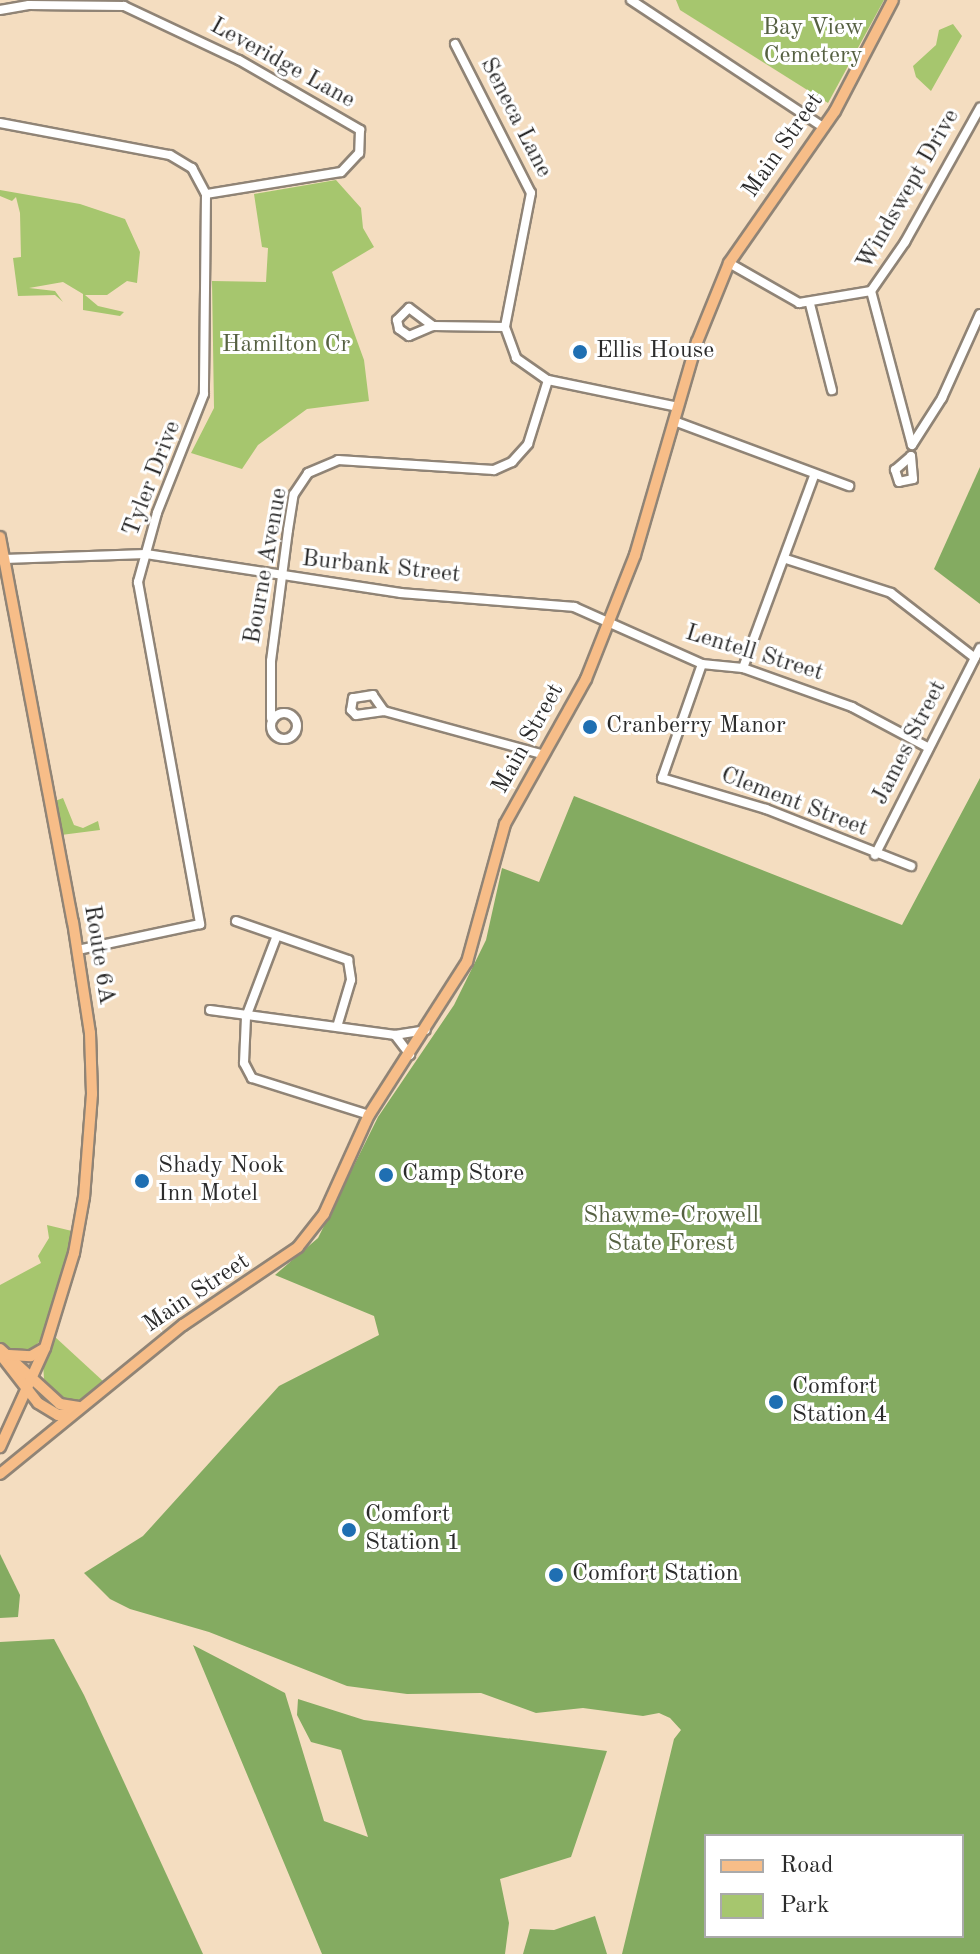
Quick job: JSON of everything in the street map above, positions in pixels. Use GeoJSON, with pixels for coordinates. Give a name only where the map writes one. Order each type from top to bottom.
{"type":"FeatureCollection","features":[{"type":"Feature","properties":{"kind":"main road","name":"Main Street"},"geometry":{"type":"LineString","coordinates":[[0,1474],[183,1325],[298,1247],[339,1186],[369,1115],[427,1029],[471,952],[505,824],[541,754],[586,679],[635,555],[678,407],[729,263],[823,127],[859,69],[893,0]]}},
{"type":"Feature","properties":{"kind":"main road","name":"Route 6A"},"geometry":{"type":"LineString","coordinates":[[0,537],[78,950],[90,1033],[91,1126],[74,1253],[45,1348],[0,1447]]}},
{"type":"Feature","properties":{"kind":"main road"},"geometry":{"type":"LineString","coordinates":[[3,1352],[31,1356],[45,1348]]}},
{"type":"Feature","properties":{"kind":"main road"},"geometry":{"type":"LineString","coordinates":[[3,1352],[63,1406],[77,1409]]}},
{"type":"Feature","properties":{"kind":"main road"},"geometry":{"type":"LineString","coordinates":[[3,1352],[26,1392],[55,1414],[77,1409]]}},
{"type":"Feature","properties":{"kind":"street"},"geometry":{"type":"LineString","coordinates":[[631,0],[823,127]]}},
{"type":"Feature","properties":{"kind":"street","name":"Leveridge Lane"},"geometry":{"type":"LineString","coordinates":[[0,10],[29,5],[124,6],[239,60],[360,130],[359,153],[341,172],[206,194]]}},
{"type":"Feature","properties":{"kind":"street","name":"Seneca Lane"},"geometry":{"type":"LineString","coordinates":[[455,44],[531,193],[505,327]]}},
{"type":"Feature","properties":{"kind":"street","name":"Windswept Drive"},"geometry":{"type":"LineString","coordinates":[[810,304],[871,291],[905,242],[980,108]]}},
{"type":"Feature","properties":{"kind":"street"},"geometry":{"type":"LineString","coordinates":[[0,123],[170,155],[192,168],[206,194]]}},
{"type":"Feature","properties":{"kind":"street","name":"Tyler Drive"},"geometry":{"type":"LineString","coordinates":[[78,950],[200,924],[138,582],[204,394],[206,194]]}},
{"type":"Feature","properties":{"kind":"street"},"geometry":{"type":"LineString","coordinates":[[729,263],[799,303],[810,304],[832,390]]}},
{"type":"Feature","properties":{"kind":"street","name":"Windswept Drive"},"geometry":{"type":"LineString","coordinates":[[871,291],[912,445],[911,456]]}},
{"type":"Feature","properties":{"kind":"street","name":"Windswept Drive"},"geometry":{"type":"LineString","coordinates":[[912,445],[942,398],[980,314]]}},
{"type":"Feature","properties":{"kind":"street"},"geometry":{"type":"LineString","coordinates":[[433,326],[505,327],[516,358],[548,380],[678,407]]}},
{"type":"Feature","properties":{"kind":"street","name":"Bourne Avenue"},"geometry":{"type":"LineString","coordinates":[[271,718],[271,661],[294,494],[308,473],[338,460],[494,470],[512,462],[528,444],[548,380]]}},
{"type":"Feature","properties":{"kind":"street"},"geometry":{"type":"LineString","coordinates":[[674,421],[814,476],[849,486]]}},
{"type":"Feature","properties":{"kind":"street"},"geometry":{"type":"LineString","coordinates":[[743,668],[786,559],[814,476]]}},
{"type":"Feature","properties":{"kind":"street","name":"Burbank Street"},"geometry":{"type":"LineString","coordinates":[[4,559],[146,554],[401,593],[542,602],[609,620]]}},
{"type":"Feature","properties":{"kind":"street"},"geometry":{"type":"LineString","coordinates":[[786,559],[891,593],[975,658]]}},
{"type":"Feature","properties":{"kind":"street","name":"Lentell Street"},"geometry":{"type":"LineString","coordinates":[[609,620],[702,664],[743,668],[852,707],[929,748]]}},
{"type":"Feature","properties":{"kind":"street","name":"James Street"},"geometry":{"type":"LineString","coordinates":[[875,855],[980,648]]}},
{"type":"Feature","properties":{"kind":"street","name":"Clement Street"},"geometry":{"type":"LineString","coordinates":[[702,664],[662,778],[766,809],[875,855],[911,866]]}},
{"type":"Feature","properties":{"kind":"street"},"geometry":{"type":"LineString","coordinates":[[384,711],[541,754]]}},
{"type":"Feature","properties":{"kind":"street"},"geometry":{"type":"LineString","coordinates":[[236,921],[276,938],[308,944],[348,960],[351,980],[337,1027]]}},
{"type":"Feature","properties":{"kind":"street"},"geometry":{"type":"LineString","coordinates":[[276,938],[246,1017],[244,1063],[252,1078],[369,1115]]}},
{"type":"Feature","properties":{"kind":"street"},"geometry":{"type":"LineString","coordinates":[[210,1010],[395,1035],[427,1029]]}},
{"type":"Feature","properties":{"kind":"street"},"geometry":{"type":"LineString","coordinates":[[395,1035],[410,1055]]}},
{"type":"Feature","properties":{"kind":"green space","name":"Bay View Cemetery"},"geometry":{"type":"Polygon","coordinates":[[[676,0],[884,0],[828,103],[680,10],[676,0]]]}},
{"type":"Feature","properties":{"kind":"green space"},"geometry":{"type":"Polygon","coordinates":[[[953,24],[962,36],[931,91],[916,77],[913,66],[936,45],[939,30],[953,24]]]}},
{"type":"Feature","properties":{"kind":"green space","name":"Hamilton Cr"},"geometry":{"type":"Polygon","coordinates":[[[336,180],[361,208],[363,228],[374,247],[332,272],[364,360],[369,401],[307,409],[258,445],[242,469],[191,453],[214,408],[212,281],[266,282],[268,248],[262,247],[254,194],[336,180]]]}},
{"type":"Feature","properties":{"kind":"green space"},"geometry":{"type":"Polygon","coordinates":[[[0,190],[80,204],[125,219],[140,252],[137,283],[127,281],[107,295],[85,295],[98,306],[124,312],[120,316],[83,310],[83,294],[63,282],[29,288],[55,291],[63,302],[55,295],[18,296],[13,258],[21,257],[20,213],[16,197],[12,201],[0,196],[0,190]]]}},
{"type":"Feature","properties":{"kind":"green space"},"geometry":{"type":"Polygon","coordinates":[[[980,467],[980,604],[934,569],[980,467]]]}},
{"type":"Feature","properties":{"kind":"green space","name":"Shawme-Crowell State Forest"},"geometry":{"type":"Polygon","coordinates":[[[980,778],[980,1954],[622,1954],[674,1739],[681,1730],[670,1718],[659,1713],[643,1716],[583,1708],[536,1713],[481,1693],[407,1694],[347,1686],[209,1632],[130,1609],[110,1599],[84,1573],[143,1536],[279,1386],[379,1335],[374,1316],[275,1275],[318,1238],[378,1117],[454,1005],[486,940],[502,868],[539,882],[574,796],[902,925],[980,778]]]}},
{"type":"Feature","properties":{"kind":"green space"},"geometry":{"type":"Polygon","coordinates":[[[63,798],[74,825],[83,828],[98,821],[100,830],[61,835],[55,801],[63,798]]]}},
{"type":"Feature","properties":{"kind":"green space"},"geometry":{"type":"Polygon","coordinates":[[[47,1225],[72,1231],[65,1264],[42,1339],[31,1350],[17,1353],[0,1343],[0,1285],[41,1263],[38,1256],[49,1238],[47,1225]]]}},
{"type":"Feature","properties":{"kind":"green space"},"geometry":{"type":"Polygon","coordinates":[[[54,1336],[104,1382],[76,1403],[64,1402],[44,1379],[43,1363],[54,1336]]]}},
{"type":"Feature","properties":{"kind":"green space"},"geometry":{"type":"Polygon","coordinates":[[[0,1554],[20,1595],[18,1617],[0,1618],[0,1554]]]}},
{"type":"Feature","properties":{"kind":"green space"},"geometry":{"type":"Polygon","coordinates":[[[54,1639],[84,1695],[203,1954],[0,1954],[0,1642],[54,1639]]]}},
{"type":"Feature","properties":{"kind":"green space"},"geometry":{"type":"Polygon","coordinates":[[[193,1645],[285,1693],[324,1821],[368,1837],[341,1750],[311,1742],[297,1715],[298,1699],[364,1720],[607,1751],[571,1857],[500,1879],[509,1923],[505,1954],[322,1954],[193,1645]]]}},
{"type":"Feature","properties":{"kind":"green space"},"geometry":{"type":"Polygon","coordinates":[[[595,1916],[607,1954],[523,1954],[530,1929],[554,1930],[595,1916]]]}},
{"type":"Feature","properties":{"kind":"place","name":"Ellis House"},"geometry":{"type":"Point","coordinates":[580,352]}},
{"type":"Feature","properties":{"kind":"place","name":"Cranberry Manor"},"geometry":{"type":"Point","coordinates":[590,727]}},
{"type":"Feature","properties":{"kind":"place","name":"Camp Store"},"geometry":{"type":"Point","coordinates":[386,1175]}},
{"type":"Feature","properties":{"kind":"place","name":"Shady Nook Inn Motel"},"geometry":{"type":"Point","coordinates":[142,1181]}},
{"type":"Feature","properties":{"kind":"place","name":"Comfort Station 4"},"geometry":{"type":"Point","coordinates":[776,1402]}},
{"type":"Feature","properties":{"kind":"place","name":"Comfort Station 1"},"geometry":{"type":"Point","coordinates":[349,1530]}},
{"type":"Feature","properties":{"kind":"place","name":"Comfort Station"},"geometry":{"type":"Point","coordinates":[556,1575]}}]}
